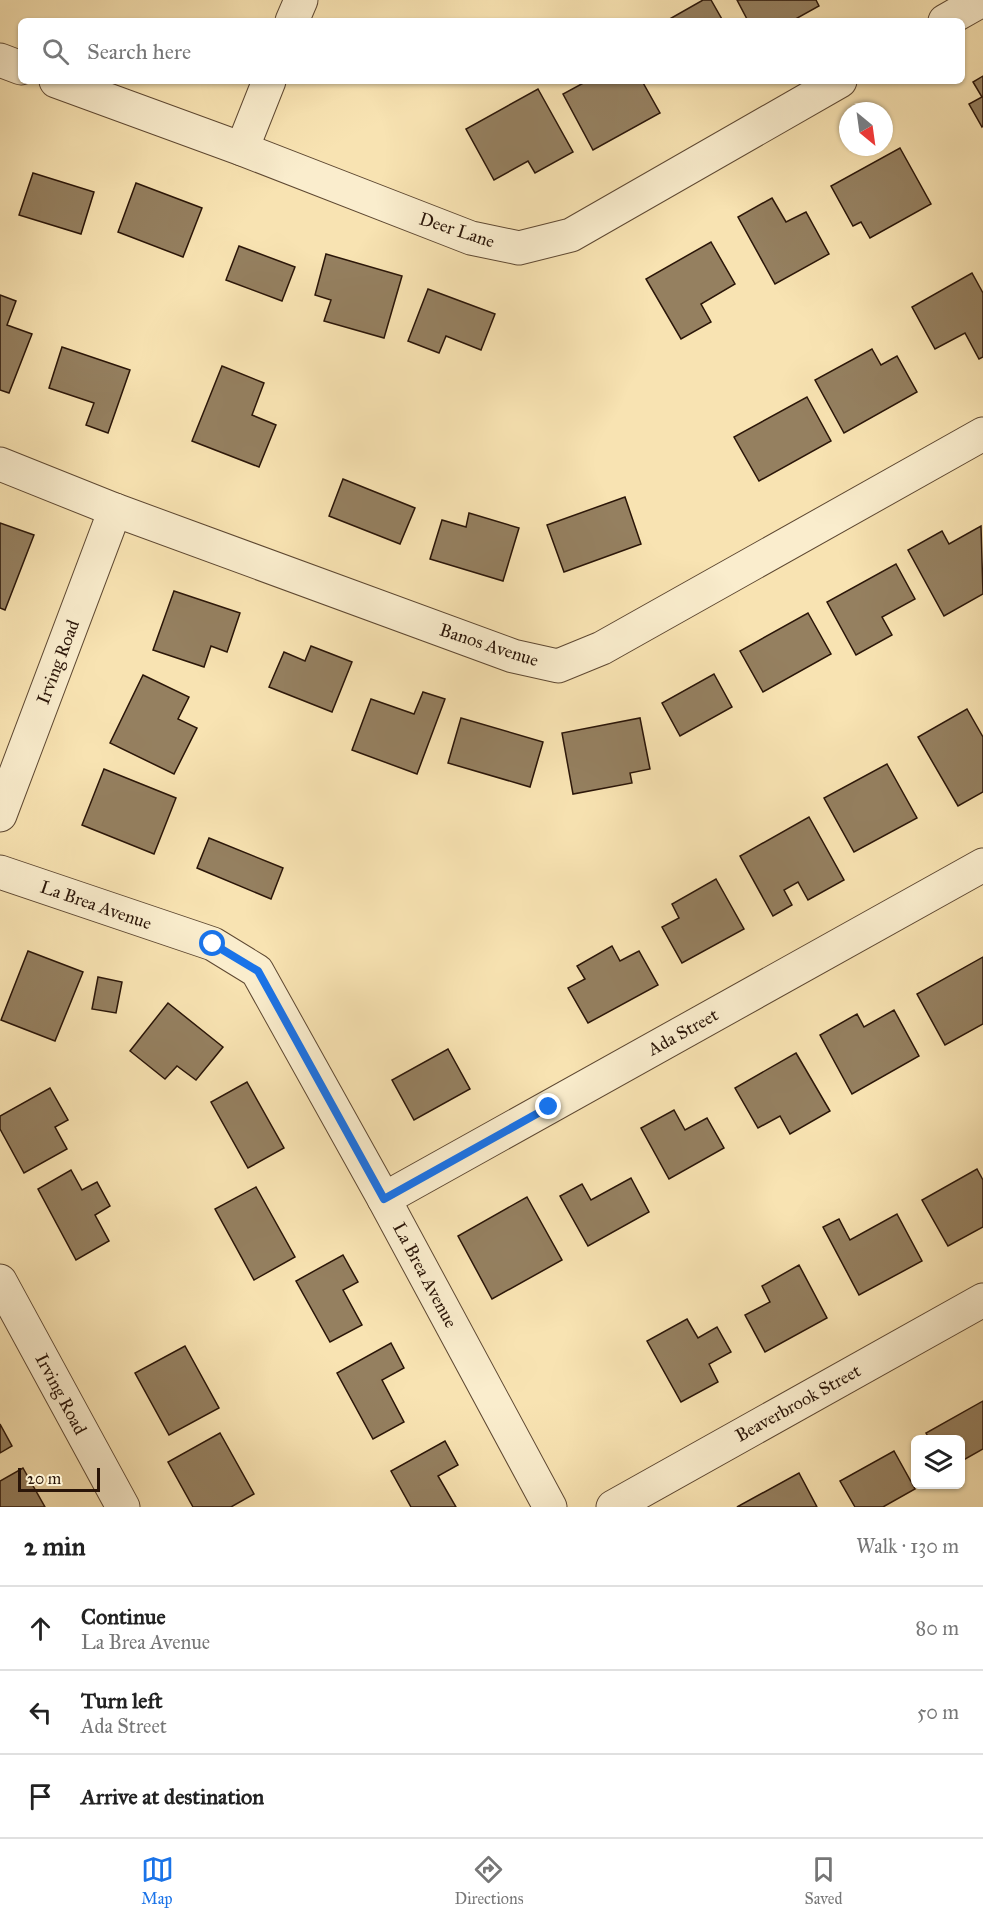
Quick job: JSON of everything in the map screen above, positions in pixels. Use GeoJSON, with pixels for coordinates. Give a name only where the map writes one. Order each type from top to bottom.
{"type":"FeatureCollection","features":[{"type":"Feature","properties":{"kind":"street"},"geometry":{"type":"LineString","coordinates":[[293,18],[301,0]]}},
{"type":"Feature","properties":{"kind":"street"},"geometry":{"type":"LineString","coordinates":[[950,18],[982,0]]}},
{"type":"Feature","properties":{"kind":"street"},"geometry":{"type":"LineString","coordinates":[[0,60],[18,67]]}},
{"type":"Feature","properties":{"kind":"street","name":"Deer Lane"},"geometry":{"type":"LineString","coordinates":[[64,84],[242,149],[471,238],[519,248],[571,235],[835,84]]}},
{"type":"Feature","properties":{"kind":"street"},"geometry":{"type":"LineString","coordinates":[[242,149],[267,84]]}},
{"type":"Feature","properties":{"kind":"street","name":"Banos Avenue"},"geometry":{"type":"LineString","coordinates":[[0,464],[115,510],[513,656],[558,666],[602,648],[983,434]]}},
{"type":"Feature","properties":{"kind":"street","name":"Irving Road"},"geometry":{"type":"LineString","coordinates":[[0,815],[115,510]]}},
{"type":"Feature","properties":{"kind":"street","name":"Ada Street"},"geometry":{"type":"LineString","coordinates":[[384,1199],[983,865]]}},
{"type":"Feature","properties":{"kind":"street","name":"La Brea Avenue"},"geometry":{"type":"LineString","coordinates":[[0,872],[213,944],[258,971],[550,1507]]}},
{"type":"Feature","properties":{"kind":"street","name":"Irving Road"},"geometry":{"type":"LineString","coordinates":[[0,1281],[123,1507]]}},
{"type":"Feature","properties":{"kind":"street","name":"Beaverbrook Street"},"geometry":{"type":"LineString","coordinates":[[613,1507],[983,1300]]}},
{"type":"Feature","properties":{"kind":"building"},"geometry":{"type":"Polygon","coordinates":[[[703,0],[711,0],[721,18],[671,18],[703,0]]]}},
{"type":"Feature","properties":{"kind":"building"},"geometry":{"type":"Polygon","coordinates":[[[737,0],[816,0],[819,6],[797,18],[746,18],[737,0]]]}},
{"type":"Feature","properties":{"kind":"building"},"geometry":{"type":"Polygon","coordinates":[[[983,76],[982,127],[969,104],[982,97],[973,82],[983,76]]]}},
{"type":"Feature","properties":{"kind":"building"},"geometry":{"type":"Polygon","coordinates":[[[581,84],[644,84],[660,113],[593,150],[563,94],[581,84]]]}},
{"type":"Feature","properties":{"kind":"building"},"geometry":{"type":"Polygon","coordinates":[[[538,89],[573,152],[535,173],[528,161],[494,180],[466,129],[538,89]]]}},
{"type":"Feature","properties":{"kind":"building"},"geometry":{"type":"Polygon","coordinates":[[[900,148],[931,204],[870,238],[861,222],[853,226],[831,186],[885,156],[893,156],[893,152],[900,148]]]}},
{"type":"Feature","properties":{"kind":"building"},"geometry":{"type":"Polygon","coordinates":[[[33,173],[94,192],[81,234],[19,215],[33,173]]]}},
{"type":"Feature","properties":{"kind":"building"},"geometry":{"type":"Polygon","coordinates":[[[136,183],[202,208],[183,257],[118,232],[136,183]]]}},
{"type":"Feature","properties":{"kind":"building"},"geometry":{"type":"Polygon","coordinates":[[[772,198],[786,222],[806,212],[829,254],[775,284],[738,217],[772,198]]]}},
{"type":"Feature","properties":{"kind":"building"},"geometry":{"type":"Polygon","coordinates":[[[711,242],[735,284],[701,304],[711,322],[681,339],[646,279],[711,242]]]}},
{"type":"Feature","properties":{"kind":"building"},"geometry":{"type":"Polygon","coordinates":[[[239,246],[295,267],[282,301],[226,280],[239,246]]]}},
{"type":"Feature","properties":{"kind":"building"},"geometry":{"type":"Polygon","coordinates":[[[326,254],[402,276],[384,338],[324,321],[331,300],[315,295],[326,254]]]}},
{"type":"Feature","properties":{"kind":"building"},"geometry":{"type":"Polygon","coordinates":[[[972,273],[983,293],[983,357],[979,359],[965,333],[935,349],[912,307],[972,273]]]}},
{"type":"Feature","properties":{"kind":"building"},"geometry":{"type":"Polygon","coordinates":[[[428,289],[495,314],[481,350],[446,336],[439,353],[408,341],[428,289]]]}},
{"type":"Feature","properties":{"kind":"building"},"geometry":{"type":"Polygon","coordinates":[[[0,295],[16,301],[7,325],[32,334],[9,393],[0,390],[0,295]]]}},
{"type":"Feature","properties":{"kind":"building"},"geometry":{"type":"Polygon","coordinates":[[[62,347],[130,370],[108,433],[86,425],[94,403],[49,388],[62,347]]]}},
{"type":"Feature","properties":{"kind":"building"},"geometry":{"type":"Polygon","coordinates":[[[872,349],[881,365],[897,356],[917,392],[844,433],[815,380],[872,349]]]}},
{"type":"Feature","properties":{"kind":"building"},"geometry":{"type":"Polygon","coordinates":[[[222,366],[264,383],[252,415],[276,425],[259,467],[192,441],[222,366]]]}},
{"type":"Feature","properties":{"kind":"building"},"geometry":{"type":"Polygon","coordinates":[[[807,397],[831,441],[759,481],[734,437],[807,397]]]}},
{"type":"Feature","properties":{"kind":"building"},"geometry":{"type":"Polygon","coordinates":[[[343,479],[415,508],[400,544],[329,516],[343,479]]]}},
{"type":"Feature","properties":{"kind":"building"},"geometry":{"type":"Polygon","coordinates":[[[625,497],[641,544],[564,572],[547,525],[625,497]]]}},
{"type":"Feature","properties":{"kind":"building"},"geometry":{"type":"Polygon","coordinates":[[[469,513],[519,528],[503,581],[430,559],[442,520],[466,527],[469,513]]]}},
{"type":"Feature","properties":{"kind":"building"},"geometry":{"type":"Polygon","coordinates":[[[0,523],[34,535],[5,610],[0,608],[0,523]]]}},
{"type":"Feature","properties":{"kind":"building"},"geometry":{"type":"Polygon","coordinates":[[[981,526],[983,594],[944,616],[908,550],[942,531],[949,544],[981,526]]]}},
{"type":"Feature","properties":{"kind":"building"},"geometry":{"type":"Polygon","coordinates":[[[896,564],[915,599],[882,617],[892,635],[856,655],[827,602],[896,564]]]}},
{"type":"Feature","properties":{"kind":"building"},"geometry":{"type":"Polygon","coordinates":[[[174,591],[240,613],[227,652],[211,646],[204,667],[153,650],[174,591]]]}},
{"type":"Feature","properties":{"kind":"building"},"geometry":{"type":"Polygon","coordinates":[[[808,613],[831,654],[763,692],[740,651],[808,613]]]}},
{"type":"Feature","properties":{"kind":"building"},"geometry":{"type":"Polygon","coordinates":[[[311,646],[352,662],[332,712],[269,687],[284,652],[305,661],[311,646]]]}},
{"type":"Feature","properties":{"kind":"building"},"geometry":{"type":"Polygon","coordinates":[[[714,674],[732,707],[680,736],[662,703],[714,674]]]}},
{"type":"Feature","properties":{"kind":"building"},"geometry":{"type":"Polygon","coordinates":[[[143,675],[189,697],[178,719],[197,728],[174,774],[110,743],[143,675]]]}},
{"type":"Feature","properties":{"kind":"building"},"geometry":{"type":"Polygon","coordinates":[[[423,692],[445,699],[417,774],[352,750],[371,699],[414,714],[423,692]]]}},
{"type":"Feature","properties":{"kind":"building"},"geometry":{"type":"Polygon","coordinates":[[[967,709],[983,737],[983,792],[958,806],[918,737],[967,709]]]}},
{"type":"Feature","properties":{"kind":"building"},"geometry":{"type":"Polygon","coordinates":[[[461,718],[543,742],[530,787],[448,763],[461,718]]]}},
{"type":"Feature","properties":{"kind":"building"},"geometry":{"type":"Polygon","coordinates":[[[640,718],[650,769],[630,773],[632,783],[573,794],[562,733],[640,718]]]}},
{"type":"Feature","properties":{"kind":"building"},"geometry":{"type":"Polygon","coordinates":[[[887,764],[917,818],[854,852],[824,798],[887,764]]]}},
{"type":"Feature","properties":{"kind":"building"},"geometry":{"type":"Polygon","coordinates":[[[104,769],[176,798],[154,854],[82,825],[104,769]]]}},
{"type":"Feature","properties":{"kind":"building"},"geometry":{"type":"Polygon","coordinates":[[[809,817],[844,880],[808,900],[798,882],[784,890],[792,905],[773,916],[740,856],[809,817]]]}},
{"type":"Feature","properties":{"kind":"building"},"geometry":{"type":"Polygon","coordinates":[[[209,838],[283,868],[271,899],[197,868],[209,838]]]}},
{"type":"Feature","properties":{"kind":"building"},"geometry":{"type":"Polygon","coordinates":[[[716,879],[744,929],[682,963],[662,927],[679,918],[672,904],[716,879]]]}},
{"type":"Feature","properties":{"kind":"building"},"geometry":{"type":"Polygon","coordinates":[[[612,946],[620,961],[639,951],[658,985],[588,1023],[568,988],[585,979],[577,966],[612,946]]]}},
{"type":"Feature","properties":{"kind":"building"},"geometry":{"type":"Polygon","coordinates":[[[28,951],[83,972],[55,1041],[1,1020],[28,951]]]}},
{"type":"Feature","properties":{"kind":"building"},"geometry":{"type":"Polygon","coordinates":[[[983,957],[983,1024],[945,1045],[917,994],[983,957]]]}},
{"type":"Feature","properties":{"kind":"building"},"geometry":{"type":"Polygon","coordinates":[[[98,977],[122,982],[116,1013],[92,1009],[98,977]]]}},
{"type":"Feature","properties":{"kind":"building"},"geometry":{"type":"Polygon","coordinates":[[[168,1003],[223,1047],[196,1080],[177,1066],[165,1079],[130,1051],[168,1003]]]}},
{"type":"Feature","properties":{"kind":"building"},"geometry":{"type":"Polygon","coordinates":[[[894,1010],[919,1056],[852,1094],[820,1035],[857,1014],[864,1027],[894,1010]]]}},
{"type":"Feature","properties":{"kind":"building"},"geometry":{"type":"Polygon","coordinates":[[[448,1049],[470,1089],[414,1120],[392,1080],[448,1049]]]}},
{"type":"Feature","properties":{"kind":"building"},"geometry":{"type":"Polygon","coordinates":[[[796,1053],[830,1111],[790,1134],[780,1116],[758,1128],[735,1088],[796,1053]]]}},
{"type":"Feature","properties":{"kind":"building"},"geometry":{"type":"Polygon","coordinates":[[[247,1082],[284,1148],[248,1168],[211,1102],[247,1082]]]}},
{"type":"Feature","properties":{"kind":"building"},"geometry":{"type":"Polygon","coordinates":[[[50,1088],[68,1120],[55,1127],[67,1149],[24,1173],[0,1129],[0,1116],[50,1088]]]}},
{"type":"Feature","properties":{"kind":"building"},"geometry":{"type":"Polygon","coordinates":[[[674,1110],[685,1130],[707,1118],[724,1148],[669,1179],[641,1128],[674,1110]]]}},
{"type":"Feature","properties":{"kind":"building"},"geometry":{"type":"Polygon","coordinates":[[[977,1169],[983,1180],[983,1227],[948,1246],[922,1200],[977,1169]]]}},
{"type":"Feature","properties":{"kind":"building"},"geometry":{"type":"Polygon","coordinates":[[[71,1170],[82,1190],[97,1182],[110,1206],[95,1215],[109,1241],[76,1260],[38,1189],[71,1170]]]}},
{"type":"Feature","properties":{"kind":"building"},"geometry":{"type":"Polygon","coordinates":[[[631,1178],[649,1212],[588,1246],[560,1196],[582,1184],[591,1200],[631,1178]]]}},
{"type":"Feature","properties":{"kind":"building"},"geometry":{"type":"Polygon","coordinates":[[[256,1187],[295,1257],[254,1280],[215,1209],[256,1187]]]}},
{"type":"Feature","properties":{"kind":"building"},"geometry":{"type":"Polygon","coordinates":[[[527,1197],[562,1260],[492,1299],[458,1236],[527,1197]]]}},
{"type":"Feature","properties":{"kind":"building"},"geometry":{"type":"Polygon","coordinates":[[[897,1214],[922,1261],[859,1295],[823,1227],[839,1219],[850,1240],[897,1214]]]}},
{"type":"Feature","properties":{"kind":"building"},"geometry":{"type":"Polygon","coordinates":[[[343,1255],[358,1282],[343,1290],[362,1325],[330,1342],[296,1281],[343,1255]]]}},
{"type":"Feature","properties":{"kind":"building"},"geometry":{"type":"Polygon","coordinates":[[[799,1265],[827,1318],[765,1352],[745,1315],[770,1302],[762,1286],[799,1265]]]}},
{"type":"Feature","properties":{"kind":"building"},"geometry":{"type":"Polygon","coordinates":[[[687,1319],[698,1338],[717,1327],[731,1352],[709,1364],[718,1382],[681,1402],[647,1341],[687,1319]]]}},
{"type":"Feature","properties":{"kind":"building"},"geometry":{"type":"Polygon","coordinates":[[[391,1343],[404,1368],[382,1380],[404,1422],[373,1439],[337,1373],[391,1343]]]}},
{"type":"Feature","properties":{"kind":"building"},"geometry":{"type":"Polygon","coordinates":[[[185,1346],[219,1408],[169,1435],[135,1373],[185,1346]]]}},
{"type":"Feature","properties":{"kind":"building"},"geometry":{"type":"Polygon","coordinates":[[[983,1401],[983,1449],[965,1459],[965,1435],[927,1435],[926,1433],[983,1401]]]}},
{"type":"Feature","properties":{"kind":"building"},"geometry":{"type":"Polygon","coordinates":[[[0,1424],[12,1446],[0,1453],[0,1424]]]}},
{"type":"Feature","properties":{"kind":"building"},"geometry":{"type":"Polygon","coordinates":[[[220,1433],[254,1494],[231,1507],[193,1507],[168,1462],[220,1433]]]}},
{"type":"Feature","properties":{"kind":"building"},"geometry":{"type":"Polygon","coordinates":[[[445,1441],[458,1465],[438,1476],[456,1507],[411,1507],[391,1471],[445,1441]]]}},
{"type":"Feature","properties":{"kind":"building"},"geometry":{"type":"Polygon","coordinates":[[[894,1451],[911,1482],[911,1489],[915,1489],[883,1507],[855,1507],[840,1481],[894,1451]]]}},
{"type":"Feature","properties":{"kind":"building"},"geometry":{"type":"Polygon","coordinates":[[[23,1468],[45,1507],[0,1507],[0,1481],[23,1468]]]}},
{"type":"Feature","properties":{"kind":"building"},"geometry":{"type":"Polygon","coordinates":[[[799,1473],[817,1507],[737,1507],[799,1473]]]}},
{"type":"Feature","properties":{"kind":"route"},"geometry":{"type":"LineString","coordinates":[[213,944],[258,971],[384,1199],[549,1107]]}}]}
